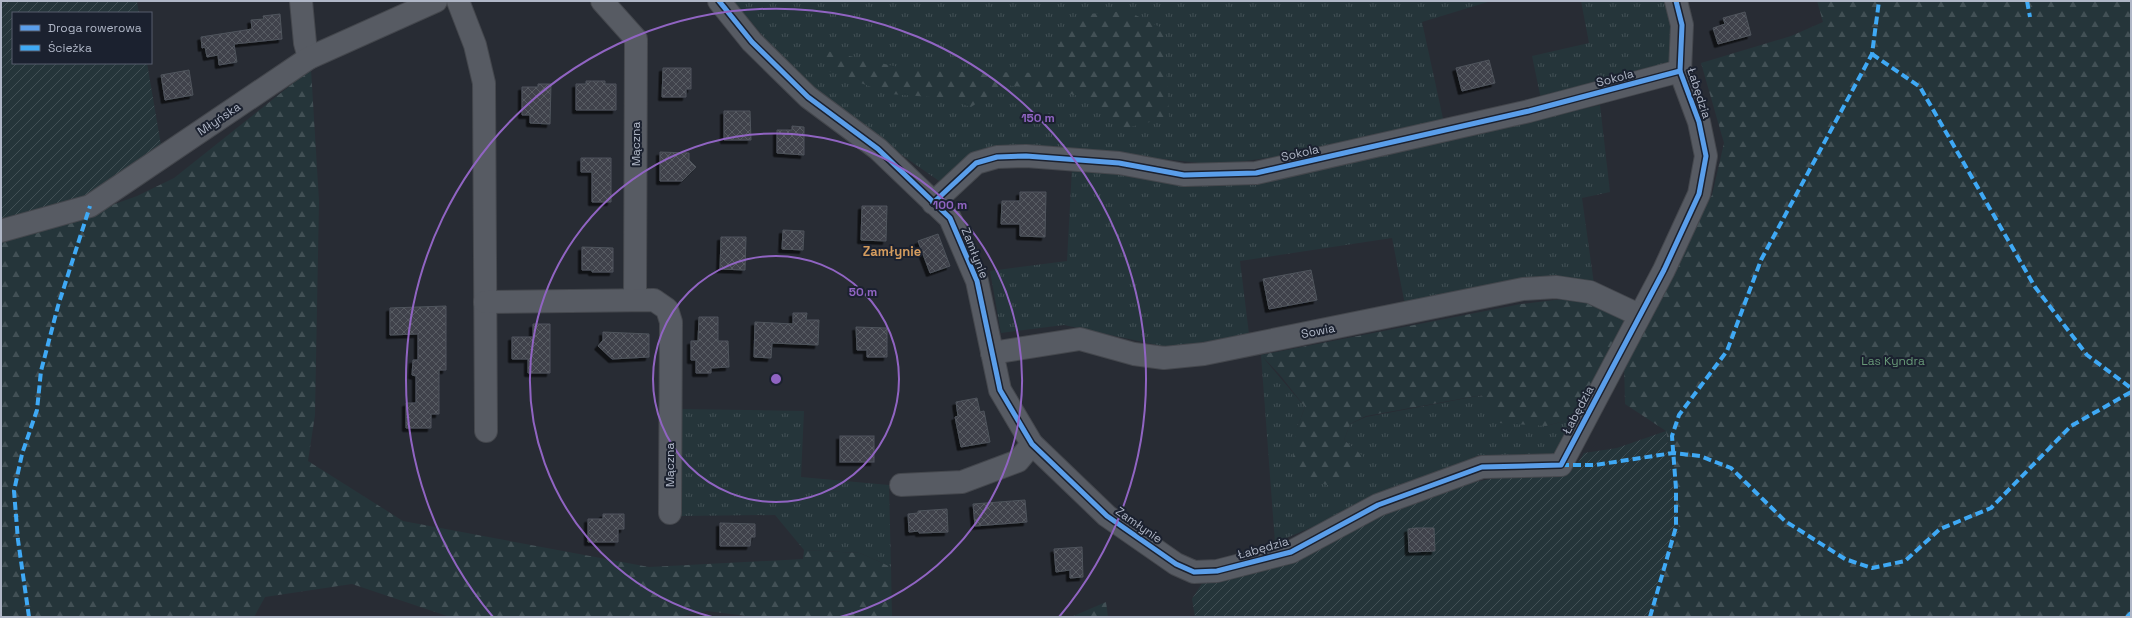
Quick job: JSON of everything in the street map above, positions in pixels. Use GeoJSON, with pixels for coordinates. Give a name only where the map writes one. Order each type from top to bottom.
{"type":"FeatureCollection","features":[{"type":"Feature","properties":{"kind":"street"},"geometry":{"type":"LineString","coordinates":[[301,1],[305,43],[309,58]]}},
{"type":"Feature","properties":{"kind":"street","name":"Młyńska"},"geometry":{"type":"LineString","coordinates":[[1,231],[90,206],[309,58],[436,1]]}},
{"type":"Feature","properties":{"kind":"street"},"geometry":{"type":"LineString","coordinates":[[458,1],[475,45],[484,83],[486,431]]}},
{"type":"Feature","properties":{"kind":"street","name":"Mączna"},"geometry":{"type":"LineString","coordinates":[[602,1],[636,39],[636,300]]}},
{"type":"Feature","properties":{"kind":"street","name":"Zamłynie"},"geometry":{"type":"LineString","coordinates":[[719,1],[752,42],[808,96],[878,149],[950,218],[977,280],[1000,390],[1032,444],[1107,516],[1176,564],[1194,572]]}},
{"type":"Feature","properties":{"kind":"street","name":"Łabędzia"},"geometry":{"type":"LineString","coordinates":[[1194,572],[1217,571],[1291,552],[1378,505],[1482,467],[1561,465],[1664,270],[1699,194],[1706,156],[1699,122],[1680,71],[1682,25],[1676,1]]}},
{"type":"Feature","properties":{"kind":"street","name":"Sokola"},"geometry":{"type":"LineString","coordinates":[[933,203],[976,162],[997,156],[1026,156],[1119,163],[1184,175],[1256,173],[1529,111],[1680,71]]}},
{"type":"Feature","properties":{"kind":"street","name":"Sowia"},"geometry":{"type":"LineString","coordinates":[[992,353],[1080,339],[1134,354],[1164,358],[1204,354],[1523,289],[1556,287],[1590,292],[1639,315]]}},
{"type":"Feature","properties":{"kind":"street","name":"Mączna"},"geometry":{"type":"LineString","coordinates":[[485,302],[654,300],[667,309],[671,322],[670,513]]}},
{"type":"Feature","properties":{"kind":"street"},"geometry":{"type":"LineString","coordinates":[[901,485],[962,482],[1018,461],[1032,444]]}},
{"type":"Feature","properties":{"kind":"green space"},"geometry":{"type":"Polygon","coordinates":[[[1,1],[137,1],[139,12],[12,12],[12,64],[147,64],[162,151],[128,175],[76,201],[1,224],[1,1]]]}},
{"type":"Feature","properties":{"kind":"green space"},"geometry":{"type":"Polygon","coordinates":[[[734,1],[1491,1],[1422,22],[1444,123],[1316,151],[1217,165],[1164,159],[1008,149],[978,151],[942,183],[837,110],[780,57],[734,1]]]}},
{"type":"Feature","properties":{"kind":"green space"},"geometry":{"type":"Polygon","coordinates":[[[1581,1],[1666,1],[1672,22],[1670,62],[1541,99],[1532,56],[1589,43],[1581,1]]]}},
{"type":"Feature","properties":{"kind":"green space","name":"Las Kyndra"},"geometry":{"type":"Polygon","coordinates":[[[1817,1],[2131,1],[2131,617],[1649,617],[1679,530],[1666,431],[1625,404],[1624,362],[1712,195],[1724,143],[1701,63],[1791,36],[1823,22],[1817,1]]]}},
{"type":"Feature","properties":{"kind":"green space"},"geometry":{"type":"Polygon","coordinates":[[[1127,11],[1164,29],[1169,117],[1123,129],[1085,98],[1060,91],[1005,85],[971,107],[944,98],[890,94],[829,71],[818,49],[916,71],[1045,73],[1055,56],[1068,19],[1087,14],[1127,11]]]}},
{"type":"Feature","properties":{"kind":"green space"},"geometry":{"type":"Polygon","coordinates":[[[311,69],[319,201],[315,415],[308,461],[403,521],[649,567],[803,559],[804,550],[860,553],[891,567],[892,617],[754,617],[707,611],[677,617],[450,617],[352,584],[265,597],[254,617],[1,617],[1,240],[98,210],[137,196],[174,178],[311,69]]]}},
{"type":"Feature","properties":{"kind":"green space"},"geometry":{"type":"Polygon","coordinates":[[[1600,105],[1610,192],[1582,198],[1594,284],[1405,305],[1392,238],[1240,261],[1249,334],[1171,348],[1064,325],[1001,333],[990,271],[1067,261],[1072,168],[1259,183],[1600,105]]]}},
{"type":"Feature","properties":{"kind":"green space"},"geometry":{"type":"Polygon","coordinates":[[[1571,298],[1608,301],[1626,318],[1575,418],[1546,426],[1499,423],[1482,395],[1366,416],[1350,424],[1344,440],[1363,456],[1351,474],[1336,487],[1303,479],[1291,467],[1297,428],[1305,407],[1280,375],[1261,355],[1521,304],[1571,298]]]}},
{"type":"Feature","properties":{"kind":"green space"},"geometry":{"type":"Polygon","coordinates":[[[1261,355],[1305,407],[1297,428],[1362,456],[1344,440],[1350,424],[1366,417],[1483,395],[1546,426],[1575,418],[1553,458],[1479,455],[1275,543],[1261,355]]]}},
{"type":"Feature","properties":{"kind":"green space"},"geometry":{"type":"Polygon","coordinates":[[[681,409],[804,411],[801,477],[889,485],[891,567],[860,553],[804,550],[775,515],[680,516],[681,409]]]}},
{"type":"Feature","properties":{"kind":"green space"},"geometry":{"type":"Polygon","coordinates":[[[1666,431],[1679,530],[1649,617],[1195,617],[1192,599],[1206,577],[1431,490],[1578,463],[1584,453],[1617,448],[1666,431]]]}},
{"type":"Feature","properties":{"kind":"green space"},"geometry":{"type":"Polygon","coordinates":[[[1106,602],[1108,617],[1071,617],[1106,602]]]}},
{"type":"Feature","properties":{"kind":"building"},"geometry":{"type":"Polygon","coordinates":[[[1745,12],[1751,35],[1718,44],[1713,28],[1725,24],[1723,18],[1745,12]]]}},
{"type":"Feature","properties":{"kind":"building"},"geometry":{"type":"Polygon","coordinates":[[[280,14],[282,39],[234,44],[237,62],[219,65],[218,55],[207,57],[205,47],[202,48],[201,37],[252,29],[251,20],[264,19],[263,16],[280,14]]]}},
{"type":"Feature","properties":{"kind":"building"},"geometry":{"type":"Polygon","coordinates":[[[1489,60],[1495,83],[1462,91],[1456,68],[1489,60]]]}},
{"type":"Feature","properties":{"kind":"building"},"geometry":{"type":"Polygon","coordinates":[[[663,68],[691,68],[691,89],[686,89],[686,97],[662,97],[663,68]]]}},
{"type":"Feature","properties":{"kind":"building"},"geometry":{"type":"Polygon","coordinates":[[[189,70],[193,95],[165,100],[161,75],[189,70]]]}},
{"type":"Feature","properties":{"kind":"building"},"geometry":{"type":"Polygon","coordinates":[[[586,81],[605,81],[605,84],[616,84],[616,110],[576,110],[576,84],[586,84],[586,81]]]}},
{"type":"Feature","properties":{"kind":"building"},"geometry":{"type":"Polygon","coordinates":[[[538,84],[551,84],[550,124],[530,123],[530,115],[522,115],[522,87],[538,87],[538,84]]]}},
{"type":"Feature","properties":{"kind":"building"},"geometry":{"type":"Polygon","coordinates":[[[724,111],[750,111],[751,140],[724,140],[724,111]]]}},
{"type":"Feature","properties":{"kind":"building"},"geometry":{"type":"Polygon","coordinates":[[[792,126],[804,127],[804,155],[777,153],[777,130],[792,130],[792,126]]]}},
{"type":"Feature","properties":{"kind":"building"},"geometry":{"type":"Polygon","coordinates":[[[660,152],[689,153],[689,160],[696,167],[682,181],[660,181],[660,152]]]}},
{"type":"Feature","properties":{"kind":"building"},"geometry":{"type":"Polygon","coordinates":[[[581,158],[611,158],[611,202],[592,202],[592,172],[581,172],[581,158]]]}},
{"type":"Feature","properties":{"kind":"building"},"geometry":{"type":"Polygon","coordinates":[[[1020,192],[1046,192],[1045,237],[1020,236],[1020,224],[1001,224],[1002,201],[1020,201],[1020,192]]]}},
{"type":"Feature","properties":{"kind":"building"},"geometry":{"type":"Polygon","coordinates":[[[862,206],[887,206],[886,241],[861,240],[862,206]]]}},
{"type":"Feature","properties":{"kind":"building"},"geometry":{"type":"Polygon","coordinates":[[[783,230],[804,231],[803,250],[782,249],[783,230]]]}},
{"type":"Feature","properties":{"kind":"building"},"geometry":{"type":"Polygon","coordinates":[[[938,234],[950,266],[930,273],[918,241],[938,234]]]}},
{"type":"Feature","properties":{"kind":"building"},"geometry":{"type":"Polygon","coordinates":[[[721,237],[746,237],[745,270],[720,269],[721,237]]]}},
{"type":"Feature","properties":{"kind":"building"},"geometry":{"type":"Polygon","coordinates":[[[582,247],[613,248],[613,272],[592,272],[592,270],[582,270],[582,247]]]}},
{"type":"Feature","properties":{"kind":"building"},"geometry":{"type":"Polygon","coordinates":[[[1311,270],[1317,300],[1269,309],[1263,279],[1311,270]]]}},
{"type":"Feature","properties":{"kind":"building"},"geometry":{"type":"Polygon","coordinates":[[[446,306],[446,370],[439,370],[439,414],[431,414],[431,428],[406,428],[406,403],[416,403],[416,376],[412,375],[413,360],[418,360],[418,334],[390,335],[390,308],[446,306]]]}},
{"type":"Feature","properties":{"kind":"building"},"geometry":{"type":"Polygon","coordinates":[[[793,313],[807,313],[806,320],[819,320],[818,345],[772,343],[771,358],[754,357],[755,322],[793,324],[793,313]]]}},
{"type":"Feature","properties":{"kind":"building"},"geometry":{"type":"Polygon","coordinates":[[[699,317],[718,317],[718,341],[728,341],[729,367],[711,368],[711,373],[696,373],[696,360],[691,360],[691,341],[698,341],[699,317]]]}},
{"type":"Feature","properties":{"kind":"building"},"geometry":{"type":"Polygon","coordinates":[[[533,324],[550,324],[550,373],[528,373],[528,359],[512,359],[512,337],[533,337],[533,324]]]}},
{"type":"Feature","properties":{"kind":"building"},"geometry":{"type":"Polygon","coordinates":[[[856,327],[887,328],[887,357],[867,357],[867,350],[857,350],[856,327]]]}},
{"type":"Feature","properties":{"kind":"building"},"geometry":{"type":"Polygon","coordinates":[[[603,332],[649,334],[649,357],[612,359],[598,346],[603,340],[603,332]]]}},
{"type":"Feature","properties":{"kind":"building"},"geometry":{"type":"Polygon","coordinates":[[[977,398],[980,412],[984,411],[990,442],[961,447],[955,417],[958,416],[956,402],[977,398]]]}},
{"type":"Feature","properties":{"kind":"building"},"geometry":{"type":"Polygon","coordinates":[[[840,436],[874,436],[874,462],[840,462],[840,436]]]}},
{"type":"Feature","properties":{"kind":"building"},"geometry":{"type":"Polygon","coordinates":[[[1025,500],[1027,522],[975,526],[973,504],[1025,500]]]}},
{"type":"Feature","properties":{"kind":"building"},"geometry":{"type":"Polygon","coordinates":[[[947,509],[948,532],[909,532],[908,514],[918,513],[918,511],[947,509]]]}},
{"type":"Feature","properties":{"kind":"building"},"geometry":{"type":"Polygon","coordinates":[[[603,514],[624,514],[624,529],[618,529],[618,542],[588,542],[588,519],[603,519],[603,514]]]}},
{"type":"Feature","properties":{"kind":"building"},"geometry":{"type":"Polygon","coordinates":[[[720,523],[755,524],[755,537],[751,537],[750,546],[720,546],[720,523]]]}},
{"type":"Feature","properties":{"kind":"building"},"geometry":{"type":"Polygon","coordinates":[[[1434,528],[1435,551],[1409,552],[1408,529],[1434,528]]]}},
{"type":"Feature","properties":{"kind":"building"},"geometry":{"type":"Polygon","coordinates":[[[1082,547],[1083,577],[1070,578],[1070,570],[1056,572],[1054,549],[1082,547]]]}},
{"type":"Feature","properties":{"kind":"marked path"},"geometry":{"type":"LineString","coordinates":[[1650,617],[1676,527],[1676,489],[1672,436],[1679,415],[1727,351],[1761,260],[1872,54],[1879,1]]}},
{"type":"Feature","properties":{"kind":"marked path"},"geometry":{"type":"LineString","coordinates":[[2027,1],[2030,17]]}},
{"type":"Feature","properties":{"kind":"marked path"},"geometry":{"type":"LineString","coordinates":[[1872,54],[1920,87],[2035,287],[2087,355],[2131,388]]}},
{"type":"Feature","properties":{"kind":"marked path"},"geometry":{"type":"LineString","coordinates":[[29,617],[18,540],[14,491],[22,454],[37,410],[41,371],[58,306],[90,206]]}},
{"type":"Feature","properties":{"kind":"marked path"},"geometry":{"type":"LineString","coordinates":[[1561,465],[1595,465],[1673,453],[1700,456],[1731,468],[1785,521],[1845,559],[1872,568],[1905,561],[1940,529],[1991,508],[2071,426],[2131,392]]}},
{"type":"Feature","properties":{"kind":"marked path"},"geometry":{"type":"LineString","coordinates":[[2127,617],[2131,613]]}},
{"type":"Feature","properties":{"kind":"cycle path"},"geometry":{"type":"LineString","coordinates":[[719,1],[752,42],[808,97],[878,149],[950,218],[977,281],[1000,390],[1032,444],[1107,516],[1176,564],[1194,572],[1217,571],[1291,552],[1378,505],[1482,467],[1561,465],[1664,270],[1699,194],[1706,156],[1699,122],[1680,71],[1682,25],[1676,1]]}},
{"type":"Feature","properties":{"kind":"cycle path"},"geometry":{"type":"LineString","coordinates":[[933,203],[976,163],[997,157],[1026,156],[1119,163],[1184,175],[1256,173],[1529,111],[1680,71]]}},
{"type":"Feature","properties":{"kind":"district","name":"Zamłynie"},"geometry":{"type":"Point","coordinates":[892,251]}}]}
